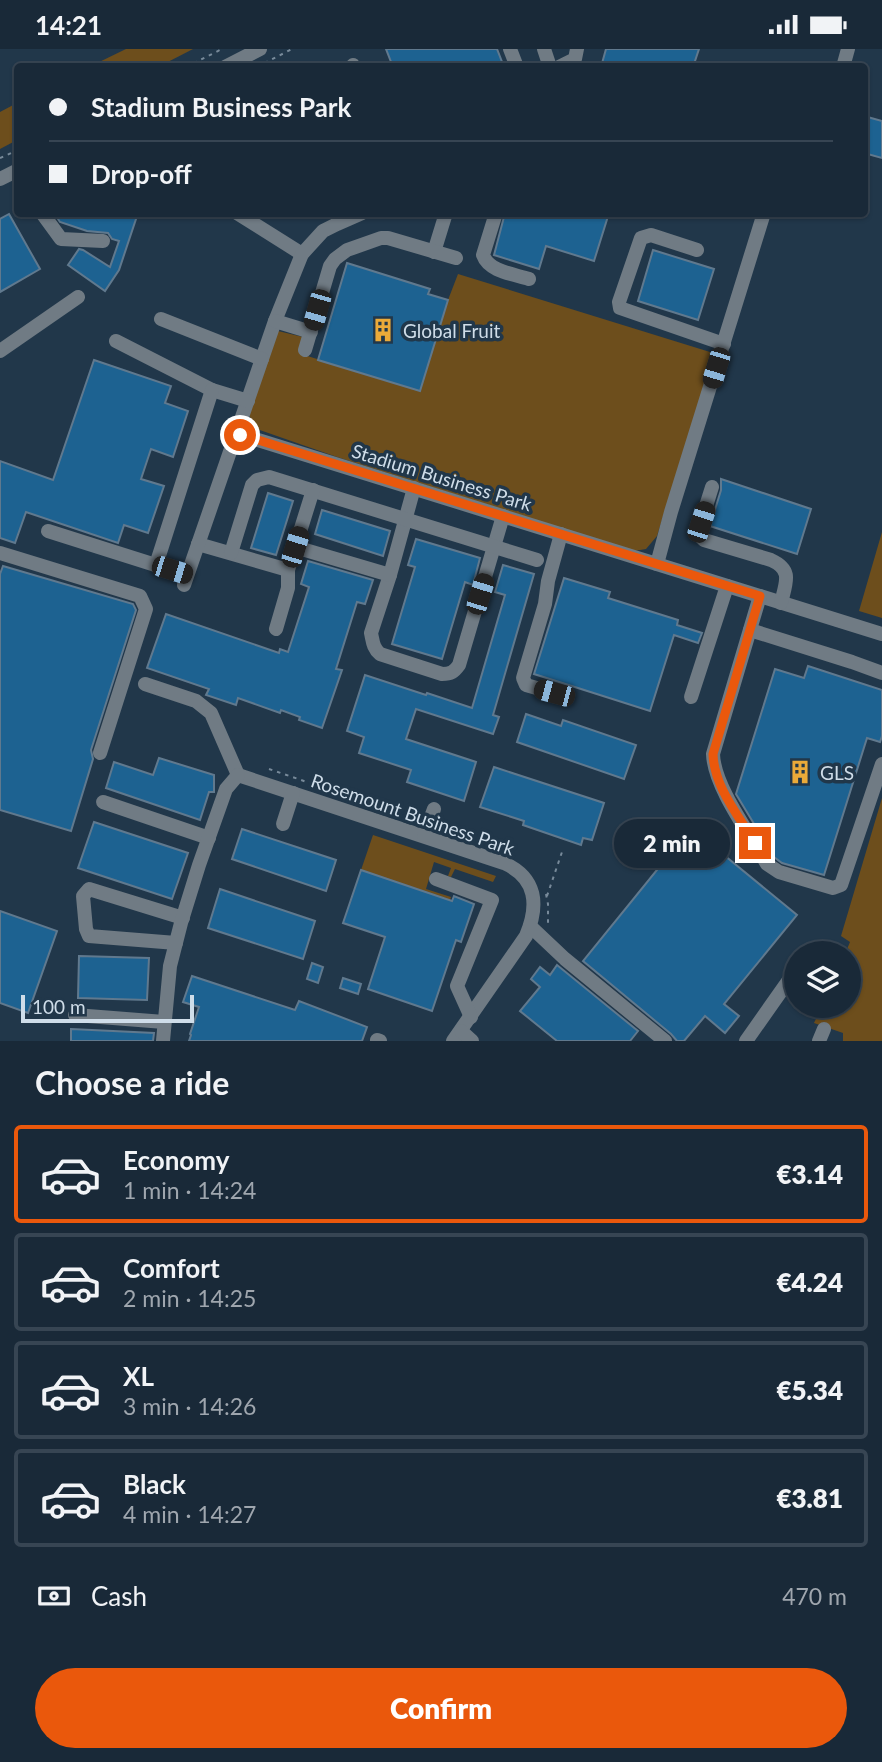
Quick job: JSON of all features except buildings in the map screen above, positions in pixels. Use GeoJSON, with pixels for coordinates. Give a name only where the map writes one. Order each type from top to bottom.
{"type":"FeatureCollection","features":[{"type":"Feature","properties":{"kind":"street"},"geometry":{"type":"LineString","coordinates":[[233,63],[260,49]]}},
{"type":"Feature","properties":{"kind":"street"},"geometry":{"type":"LineString","coordinates":[[567,63],[575,59],[577,49]]}},
{"type":"Feature","properties":{"kind":"street"},"geometry":{"type":"LineString","coordinates":[[45,217],[61,239],[103,241]]}},
{"type":"Feature","properties":{"kind":"street"},"geometry":{"type":"LineString","coordinates":[[243,217],[302,254]]}},
{"type":"Feature","properties":{"kind":"street"},"geometry":{"type":"LineString","coordinates":[[48,531],[156,565],[186,580],[234,440],[244,433],[241,424],[248,401],[275,321],[302,254],[323,231],[352,217]]}},
{"type":"Feature","properties":{"kind":"street"},"geometry":{"type":"LineString","coordinates":[[435,252],[445,217]]}},
{"type":"Feature","properties":{"kind":"street"},"geometry":{"type":"LineString","coordinates":[[495,217],[483,255],[484,260],[491,267],[529,279]]}},
{"type":"Feature","properties":{"kind":"street"},"geometry":{"type":"LineString","coordinates":[[657,564],[763,217]]}},
{"type":"Feature","properties":{"kind":"street"},"geometry":{"type":"LineString","coordinates":[[697,250],[650,235],[641,238],[619,302],[620,308],[724,344]]}},
{"type":"Feature","properties":{"kind":"street"},"geometry":{"type":"LineString","coordinates":[[305,350],[330,266],[347,250],[388,238],[456,258]]}},
{"type":"Feature","properties":{"kind":"street"},"geometry":{"type":"LineString","coordinates":[[0,351],[78,297]]}},
{"type":"Feature","properties":{"kind":"street"},"geometry":{"type":"LineString","coordinates":[[161,319],[262,359]]}},
{"type":"Feature","properties":{"kind":"street"},"geometry":{"type":"LineString","coordinates":[[275,321],[311,332]]}},
{"type":"Feature","properties":{"kind":"street"},"geometry":{"type":"LineString","coordinates":[[116,341],[212,390],[248,401]]}},
{"type":"Feature","properties":{"kind":"street"},"geometry":{"type":"LineString","coordinates":[[156,565],[212,390]]}},
{"type":"Feature","properties":{"kind":"street","name":"Stadium Business Park"},"geometry":{"type":"LineString","coordinates":[[244,433],[882,634]]}},
{"type":"Feature","properties":{"kind":"street"},"geometry":{"type":"LineString","coordinates":[[231,554],[252,485],[257,479],[269,477],[537,560]]}},
{"type":"Feature","properties":{"kind":"street"},"geometry":{"type":"LineString","coordinates":[[712,487],[701,522],[700,536],[704,540],[781,565],[785,569],[786,578],[781,603]]}},
{"type":"Feature","properties":{"kind":"street"},"geometry":{"type":"LineString","coordinates":[[414,488],[371,633],[375,649],[380,654],[442,674],[455,671],[459,665],[503,516]]}},
{"type":"Feature","properties":{"kind":"street"},"geometry":{"type":"LineString","coordinates":[[276,629],[288,588],[288,570],[313,490]]}},
{"type":"Feature","properties":{"kind":"street"},"geometry":{"type":"LineString","coordinates":[[554,693],[526,685],[523,678],[545,604],[548,580],[561,534]]}},
{"type":"Feature","properties":{"kind":"street"},"geometry":{"type":"LineString","coordinates":[[198,544],[288,570]]}},
{"type":"Feature","properties":{"kind":"street"},"geometry":{"type":"LineString","coordinates":[[295,547],[390,575]]}},
{"type":"Feature","properties":{"kind":"street"},"geometry":{"type":"LineString","coordinates":[[0,553],[140,596],[146,609],[100,753]]}},
{"type":"Feature","properties":{"kind":"street"},"geometry":{"type":"LineString","coordinates":[[691,698],[727,586]]}},
{"type":"Feature","properties":{"kind":"street"},"geometry":{"type":"LineString","coordinates":[[760,596],[713,754],[713,763],[719,783],[767,864],[779,872],[833,888],[841,885],[882,764]]}},
{"type":"Feature","properties":{"kind":"street"},"geometry":{"type":"LineString","coordinates":[[750,630],[882,673]]}},
{"type":"Feature","properties":{"kind":"street"},"geometry":{"type":"LineString","coordinates":[[145,684],[196,701],[211,713],[238,775],[226,789],[183,918],[170,966],[163,1041]]}},
{"type":"Feature","properties":{"kind":"street","name":"Rosemount Business Park"},"geometry":{"type":"LineString","coordinates":[[238,775],[425,836],[516,869],[524,876],[533,895],[530,926],[471,1017],[462,1038]]}},
{"type":"Feature","properties":{"kind":"street"},"geometry":{"type":"LineString","coordinates":[[283,824],[293,793]]}},
{"type":"Feature","properties":{"kind":"street"},"geometry":{"type":"LineString","coordinates":[[103,802],[209,838]]}},
{"type":"Feature","properties":{"kind":"street"},"geometry":{"type":"LineString","coordinates":[[425,836],[434,809]]}},
{"type":"Feature","properties":{"kind":"street"},"geometry":{"type":"LineString","coordinates":[[436,879],[492,900],[457,986],[471,1017]]}},
{"type":"Feature","properties":{"kind":"street"},"geometry":{"type":"LineString","coordinates":[[176,943],[89,936],[83,896],[89,889],[183,918]]}},
{"type":"Feature","properties":{"kind":"street"},"geometry":{"type":"LineString","coordinates":[[530,926],[565,959],[664,1041]]}},
{"type":"Feature","properties":{"kind":"street"},"geometry":{"type":"LineString","coordinates":[[746,1041],[784,987]]}},
{"type":"Feature","properties":{"kind":"street"},"geometry":{"type":"LineString","coordinates":[[75,1016],[164,1022]]}},
{"type":"Feature","properties":{"kind":"path"},"geometry":{"type":"LineString","coordinates":[[194,63],[222,49]]}},
{"type":"Feature","properties":{"kind":"path"},"geometry":{"type":"LineString","coordinates":[[265,63],[292,49]]}},
{"type":"Feature","properties":{"kind":"path"},"geometry":{"type":"LineString","coordinates":[[547,897],[562,852]]}},
{"type":"Feature","properties":{"kind":"shaded area"},"geometry":{"type":"Polygon","coordinates":[[[126,49],[193,49],[166,63],[97,63],[126,49]]]}},
{"type":"Feature","properties":{"kind":"shaded area"},"geometry":{"type":"Polygon","coordinates":[[[14,105],[14,142],[0,149],[0,112],[14,105]]]}},
{"type":"Feature","properties":{"kind":"shaded area"},"geometry":{"type":"Polygon","coordinates":[[[458,274],[710,352],[712,360],[657,536],[646,549],[634,551],[254,428],[249,414],[278,331],[303,337],[301,354],[420,391],[458,274]]]}},
{"type":"Feature","properties":{"kind":"shaded area"},"geometry":{"type":"Polygon","coordinates":[[[882,532],[882,618],[859,611],[882,532]]]}},
{"type":"Feature","properties":{"kind":"shaded area"},"geometry":{"type":"Polygon","coordinates":[[[882,798],[882,1041],[843,1041],[843,1033],[814,1023],[816,1018],[861,1018],[861,941],[848,941],[841,936],[882,798]]]}},
{"type":"Feature","properties":{"kind":"shaded area"},"geometry":{"type":"Polygon","coordinates":[[[373,835],[496,876],[493,882],[455,869],[451,877],[448,876],[451,868],[434,862],[426,889],[451,897],[450,900],[361,870],[373,835]]]}},
{"type":"Feature","properties":{"kind":"place","name":"Global Fruit"},"geometry":{"type":"Point","coordinates":[383,330]}},
{"type":"Feature","properties":{"kind":"place","name":"GLS"},"geometry":{"type":"Point","coordinates":[800,772]}},
{"type":"Feature","properties":{"kind":"route"},"geometry":{"type":"LineString","coordinates":[[240,435],[244,433],[258,440],[760,596],[713,754],[719,783],[755,843]]}}]}
